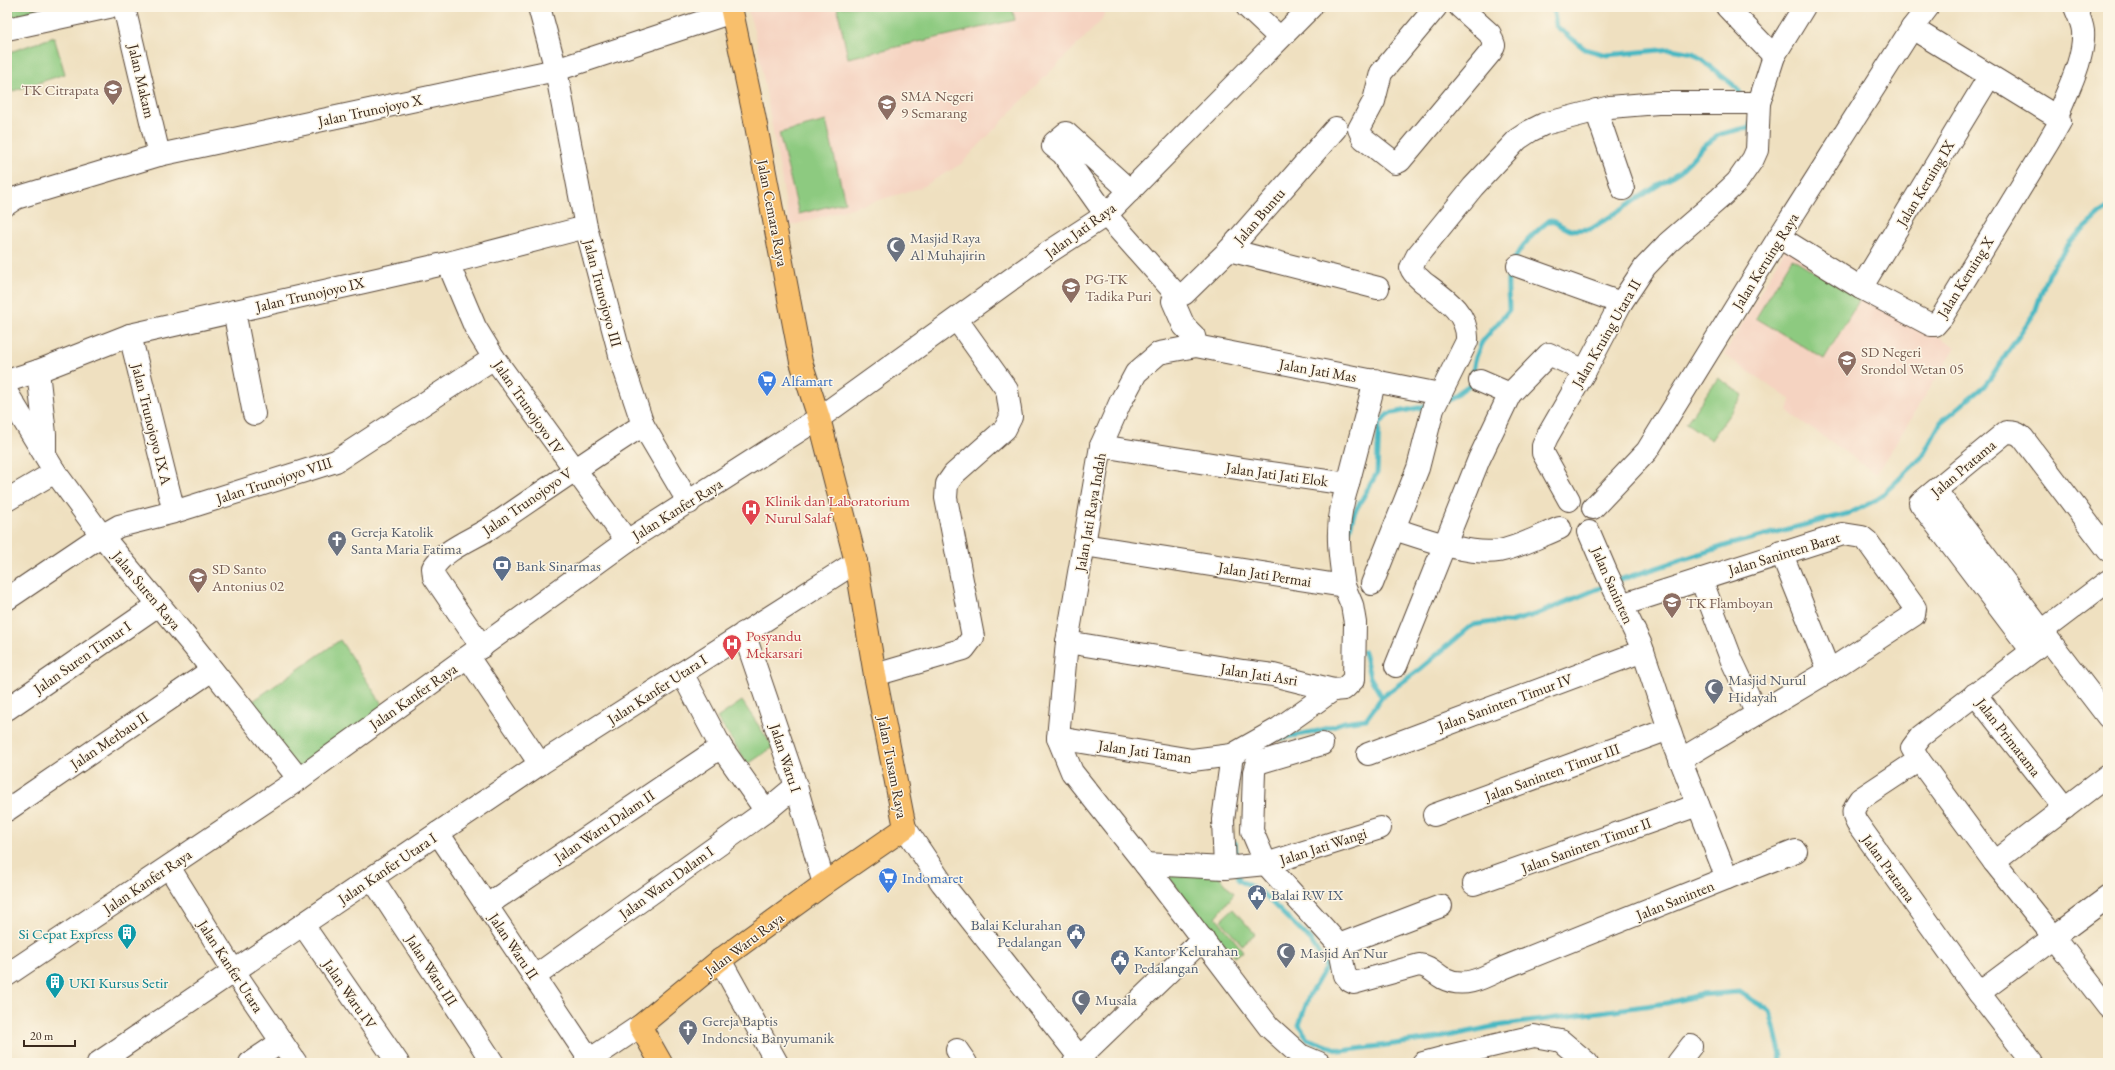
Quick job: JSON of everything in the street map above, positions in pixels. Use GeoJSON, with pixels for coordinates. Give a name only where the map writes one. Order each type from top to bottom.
{"type":"FeatureCollection","features":[{"type":"Feature","properties":{"kind":"main road","name":"Jalan Cemara Raya"},"geometry":{"type":"LineString","coordinates":[[732,10],[754,115],[801,362],[819,418]]}},
{"type":"Feature","properties":{"kind":"main road","name":"Jalan Tusam Raya"},"geometry":{"type":"LineString","coordinates":[[819,418],[856,562],[875,675],[905,828]]}},
{"type":"Feature","properties":{"kind":"main road","name":"Jalan Waru Raya"},"geometry":{"type":"LineString","coordinates":[[640,1026],[720,960],[824,884],[905,828]]}},
{"type":"Feature","properties":{"kind":"main road"},"geometry":{"type":"LineString","coordinates":[[640,1026],[661,1063]]}},
{"type":"Feature","properties":{"kind":"street"},"geometry":{"type":"LineString","coordinates":[[7,29],[109,7]]}},
{"type":"Feature","properties":{"kind":"street","name":"Jalan Makam"},"geometry":{"type":"LineString","coordinates":[[124,7],[159,156]]}},
{"type":"Feature","properties":{"kind":"street","name":"Jalan Trunojoyo III"},"geometry":{"type":"LineString","coordinates":[[538,7],[556,70],[586,227],[621,359],[643,425],[689,503]]}},
{"type":"Feature","properties":{"kind":"street"},"geometry":{"type":"LineString","coordinates":[[1247,7],[1280,38]]}},
{"type":"Feature","properties":{"kind":"street","name":"Jalan Jati Raya"},"geometry":{"type":"LineString","coordinates":[[819,418],[957,320],[1046,254],[1106,214],[1311,7]]}},
{"type":"Feature","properties":{"kind":"street"},"geometry":{"type":"LineString","coordinates":[[1436,7],[1381,73],[1374,101],[1359,129],[1363,138],[1395,164],[1400,161],[1491,52],[1493,40],[1471,10]]}},
{"type":"Feature","properties":{"kind":"street"},"geometry":{"type":"LineString","coordinates":[[1727,7],[1774,56]]}},
{"type":"Feature","properties":{"kind":"street","name":"Jalan Kruing Utara II"},"geometry":{"type":"LineString","coordinates":[[1581,502],[1556,477],[1543,453],[1544,443],[1585,371],[1621,303],[1645,267],[1658,253],[1720,198],[1747,169],[1757,150],[1752,104],[1774,56],[1804,7]]}},
{"type":"Feature","properties":{"kind":"street","name":"Jalan Keruing Raya"},"geometry":{"type":"LineString","coordinates":[[1581,502],[1613,487],[1647,452],[1779,238],[1912,28],[1928,7]]}},
{"type":"Feature","properties":{"kind":"street"},"geometry":{"type":"LineString","coordinates":[[1912,28],[1990,77],[2057,116],[2082,47],[2083,30],[2075,7]]}},
{"type":"Feature","properties":{"kind":"street","name":"Jalan Trunojoyo X"},"geometry":{"type":"LineString","coordinates":[[7,204],[16,198],[159,156],[556,70],[732,10]]}},
{"type":"Feature","properties":{"kind":"street","name":"Jalan Keruing IX"},"geometry":{"type":"LineString","coordinates":[[1861,288],[1990,77]]}},
{"type":"Feature","properties":{"kind":"street"},"geometry":{"type":"LineString","coordinates":[[1372,584],[1418,468],[1437,400],[1464,347],[1467,336],[1460,314],[1454,307],[1420,280],[1412,271],[1412,265],[1473,187],[1518,139],[1544,124],[1596,110],[1658,102],[1752,104]]}},
{"type":"Feature","properties":{"kind":"street"},"geometry":{"type":"LineString","coordinates":[[1596,110],[1623,190]]}},
{"type":"Feature","properties":{"kind":"street","name":"Jalan Keruing X"},"geometry":{"type":"LineString","coordinates":[[1779,238],[1861,288],[1931,325],[1937,323],[2049,141],[2060,122],[2057,116]]}},
{"type":"Feature","properties":{"kind":"street","name":"Jalan Buntu"},"geometry":{"type":"LineString","coordinates":[[1180,294],[1229,250],[1336,128]]}},
{"type":"Feature","properties":{"kind":"street"},"geometry":{"type":"LineString","coordinates":[[1130,190],[1066,133],[1054,143],[1054,146],[1063,154],[1106,214],[1180,294],[1173,301],[1184,326],[1195,341]]}},
{"type":"Feature","properties":{"kind":"street","name":"Jalan Trunojoyo IX"},"geometry":{"type":"LineString","coordinates":[[7,381],[38,371],[130,335],[448,263],[586,227]]}},
{"type":"Feature","properties":{"kind":"street"},"geometry":{"type":"LineString","coordinates":[[1229,250],[1378,288]]}},
{"type":"Feature","properties":{"kind":"street","name":"Jalan Trunojoyo IV"},"geometry":{"type":"LineString","coordinates":[[448,263],[475,327],[494,358],[573,469],[627,541]]}},
{"type":"Feature","properties":{"kind":"street"},"geometry":{"type":"LineString","coordinates":[[1518,266],[1621,303]]}},
{"type":"Feature","properties":{"kind":"street"},"geometry":{"type":"LineString","coordinates":[[234,311],[254,414]]}},
{"type":"Feature","properties":{"kind":"street"},"geometry":{"type":"LineString","coordinates":[[875,675],[964,649],[973,637],[946,498],[947,484],[954,474],[1005,429],[1011,416],[1006,390],[957,320]]}},
{"type":"Feature","properties":{"kind":"street","name":"Jalan Trunojoyo IX A"},"geometry":{"type":"LineString","coordinates":[[130,335],[174,512]]}},
{"type":"Feature","properties":{"kind":"street","name":"Jalan Jati Mas"},"geometry":{"type":"LineString","coordinates":[[1195,341],[1263,361],[1375,380],[1437,400]]}},
{"type":"Feature","properties":{"kind":"street","name":"Jalan Jati Raya Indah"},"geometry":{"type":"LineString","coordinates":[[1195,341],[1159,353],[1136,373],[1120,403],[1101,446],[1067,642],[1058,738],[1072,772],[1203,939],[1269,1027],[1310,1059]]}},
{"type":"Feature","properties":{"kind":"street"},"geometry":{"type":"LineString","coordinates":[[1396,666],[1486,441],[1510,394],[1549,354],[1585,371]]}},
{"type":"Feature","properties":{"kind":"street","name":"Jalan Trunojoyo VIII"},"geometry":{"type":"LineString","coordinates":[[7,599],[102,536],[128,523],[174,512],[336,461],[494,358]]}},
{"type":"Feature","properties":{"kind":"street"},"geometry":{"type":"LineString","coordinates":[[7,500],[50,463],[45,434],[38,371]]}},
{"type":"Feature","properties":{"kind":"street","name":"Jalan Jati Jati Elok"},"geometry":{"type":"LineString","coordinates":[[1101,446],[1244,470],[1348,484],[1375,380]]}},
{"type":"Feature","properties":{"kind":"street"},"geometry":{"type":"LineString","coordinates":[[1480,381],[1510,394]]}},
{"type":"Feature","properties":{"kind":"street","name":"Jalan Suren Raya"},"geometry":{"type":"LineString","coordinates":[[7,393],[50,463],[102,536],[299,778]]}},
{"type":"Feature","properties":{"kind":"street","name":"Jalan Kanfer Raya"},"geometry":{"type":"LineString","coordinates":[[7,975],[299,778],[627,541],[689,503],[819,418]]}},
{"type":"Feature","properties":{"kind":"street","name":"Jalan Trunojoyo V"},"geometry":{"type":"LineString","coordinates":[[475,652],[434,577],[433,568],[439,559],[488,528],[573,469],[643,425]]}},
{"type":"Feature","properties":{"kind":"street","name":"Jalan Pratama"},"geometry":{"type":"LineString","coordinates":[[2108,550],[2018,433],[2006,432],[1920,503],[2108,717]]}},
{"type":"Feature","properties":{"kind":"street"},"geometry":{"type":"LineString","coordinates":[[1333,690],[1344,689],[1354,679],[1355,623],[1352,605],[1344,586],[1338,540],[1338,523],[1341,505],[1348,484]]}},
{"type":"Feature","properties":{"kind":"street"},"geometry":{"type":"LineString","coordinates":[[1581,502],[1596,520],[1586,534],[1570,536],[1559,525],[1559,509],[1581,502]]}},
{"type":"Feature","properties":{"kind":"street"},"geometry":{"type":"LineString","coordinates":[[1394,529],[1445,545],[1490,552],[1508,549],[1531,540],[1559,525]]}},
{"type":"Feature","properties":{"kind":"street","name":"Jalan Saninten"},"geometry":{"type":"LineString","coordinates":[[1339,945],[1345,975],[1354,983],[1419,965],[1427,966],[1442,978],[1457,984],[1478,981],[1503,968],[1727,878],[1680,760],[1643,651],[1603,565],[1586,534]]}},
{"type":"Feature","properties":{"kind":"street","name":"Jalan Saninten Barat"},"geometry":{"type":"LineString","coordinates":[[1619,601],[1701,578],[1843,534],[1862,537],[1915,608],[1914,614],[1829,671]]}},
{"type":"Feature","properties":{"kind":"street","name":"Jalan Jati Permai"},"geometry":{"type":"LineString","coordinates":[[1084,544],[1344,586]]}},
{"type":"Feature","properties":{"kind":"street"},"geometry":{"type":"LineString","coordinates":[[1680,760],[1829,671],[1781,552]]}},
{"type":"Feature","properties":{"kind":"street","name":"Jalan Kanfer Utara I"},"geometry":{"type":"LineString","coordinates":[[98,1063],[233,970],[303,925],[540,764],[856,562]]}},
{"type":"Feature","properties":{"kind":"street"},"geometry":{"type":"LineString","coordinates":[[1701,578],[1732,662],[1757,714]]}},
{"type":"Feature","properties":{"kind":"street"},"geometry":{"type":"LineString","coordinates":[[2041,640],[2108,581]]}},
{"type":"Feature","properties":{"kind":"street","name":"Jalan Suren Timur I"},"geometry":{"type":"LineString","coordinates":[[7,709],[158,604]]}},
{"type":"Feature","properties":{"kind":"street","name":"Jalan Waru I"},"geometry":{"type":"LineString","coordinates":[[744,633],[796,786],[824,884]]}},
{"type":"Feature","properties":{"kind":"street","name":"Jalan Primatama"},"geometry":{"type":"LineString","coordinates":[[2041,640],[1975,694],[2065,808]]}},
{"type":"Feature","properties":{"kind":"street","name":"Jalan Jati Asri"},"geometry":{"type":"LineString","coordinates":[[1067,642],[1273,675],[1333,690]]}},
{"type":"Feature","properties":{"kind":"street","name":"Jalan Saninten Timur IV"},"geometry":{"type":"LineString","coordinates":[[1368,754],[1643,651]]}},
{"type":"Feature","properties":{"kind":"street"},"geometry":{"type":"LineString","coordinates":[[475,652],[540,764]]}},
{"type":"Feature","properties":{"kind":"street","name":"Jalan Merbau II"},"geometry":{"type":"LineString","coordinates":[[7,810],[212,670]]}},
{"type":"Feature","properties":{"kind":"street"},"geometry":{"type":"LineString","coordinates":[[682,673],[721,747],[766,811]]}},
{"type":"Feature","properties":{"kind":"street","name":"Jalan Jati Taman"},"geometry":{"type":"LineString","coordinates":[[1058,738],[1192,760],[1232,755],[1278,729],[1333,690]]}},
{"type":"Feature","properties":{"kind":"street"},"geometry":{"type":"LineString","coordinates":[[1975,694],[1916,741],[1912,750],[1994,862],[2108,1007]]}},
{"type":"Feature","properties":{"kind":"street","name":"Jalan Saninten Timur III"},"geometry":{"type":"LineString","coordinates":[[1434,815],[1669,729]]}},
{"type":"Feature","properties":{"kind":"street","name":"Jalan Jati Wangi"},"geometry":{"type":"LineString","coordinates":[[1322,744],[1260,762],[1256,765],[1254,772],[1252,831],[1262,864],[1339,945]]}},
{"type":"Feature","properties":{"kind":"street","name":"Jalan Waru Dalam II"},"geometry":{"type":"LineString","coordinates":[[487,905],[721,747]]}},
{"type":"Feature","properties":{"kind":"street"},"geometry":{"type":"LineString","coordinates":[[1145,864],[1227,868],[1223,820],[1232,755]]}},
{"type":"Feature","properties":{"kind":"street","name":"Jalan Pratama"},"geometry":{"type":"LineString","coordinates":[[1919,760],[1860,799],[1852,814],[1979,993],[2033,1063]]}},
{"type":"Feature","properties":{"kind":"street"},"geometry":{"type":"LineString","coordinates":[[1994,862],[2108,776]]}},
{"type":"Feature","properties":{"kind":"street","name":"Jalan Waru Dalam I"},"geometry":{"type":"LineString","coordinates":[[534,977],[766,811],[796,786]]}},
{"type":"Feature","properties":{"kind":"street","name":"Jalan Saninten Timur II"},"geometry":{"type":"LineString","coordinates":[[1474,884],[1698,805]]}},
{"type":"Feature","properties":{"kind":"street","name":"Jalan Tusam Raya"},"geometry":{"type":"LineString","coordinates":[[905,828],[942,883],[1079,1061]]}},
{"type":"Feature","properties":{"kind":"street","name":"Jalan Jati Wangi"},"geometry":{"type":"LineString","coordinates":[[1227,868],[1262,864],[1380,828]]}},
{"type":"Feature","properties":{"kind":"street","name":"Jalan Waru II"},"geometry":{"type":"LineString","coordinates":[[438,833],[487,905],[588,1061]]}},
{"type":"Feature","properties":{"kind":"street"},"geometry":{"type":"LineString","coordinates":[[1727,878],[1796,851]]}},
{"type":"Feature","properties":{"kind":"street","name":"Jalan Kanfer Utara"},"geometry":{"type":"LineString","coordinates":[[169,867],[233,970],[296,1063]]}},
{"type":"Feature","properties":{"kind":"street","name":"Jalan Waru III"},"geometry":{"type":"LineString","coordinates":[[372,878],[493,1063]]}},
{"type":"Feature","properties":{"kind":"street"},"geometry":{"type":"LineString","coordinates":[[1979,993],[2108,897]]}},
{"type":"Feature","properties":{"kind":"street"},"geometry":{"type":"LineString","coordinates":[[1339,945],[1441,906]]}},
{"type":"Feature","properties":{"kind":"street","name":"Jalan Waru IV"},"geometry":{"type":"LineString","coordinates":[[303,925],[398,1063]]}},
{"type":"Feature","properties":{"kind":"street"},"geometry":{"type":"LineString","coordinates":[[1079,1061],[1203,939]]}},
{"type":"Feature","properties":{"kind":"street"},"geometry":{"type":"LineString","coordinates":[[720,960],[777,1063]]}},
{"type":"Feature","properties":{"kind":"street","name":"Jalan Waru Raya"},"geometry":{"type":"LineString","coordinates":[[588,1061],[640,1026]]}},
{"type":"Feature","properties":{"kind":"street"},"geometry":{"type":"LineString","coordinates":[[1423,1063],[1449,1060],[1534,1036],[1561,1041],[1587,1063]]}},
{"type":"Feature","properties":{"kind":"street"},"geometry":{"type":"LineString","coordinates":[[250,1063],[281,1042]]}},
{"type":"Feature","properties":{"kind":"shaded area","name":"SMA Negeri 9 Semarang"},"geometry":{"type":"Polygon","coordinates":[[[747,7],[1108,7],[1100,22],[961,164],[920,188],[790,226],[756,37],[747,7]]]}},
{"type":"Feature","properties":{"kind":"shaded area","name":"SD Negeri Srondol Wetan 05"},"geometry":{"type":"Polygon","coordinates":[[[1787,246],[1956,347],[1876,474],[1788,412],[1791,400],[1724,355],[1787,246]]]}},
{"type":"Feature","properties":{"kind":"green space"},"geometry":{"type":"Polygon","coordinates":[[[7,7],[52,7],[7,20],[7,7]]]}},
{"type":"Feature","properties":{"kind":"green space"},"geometry":{"type":"Polygon","coordinates":[[[837,7],[1012,7],[1015,20],[848,58],[837,7]]]}},
{"type":"Feature","properties":{"kind":"green space"},"geometry":{"type":"Polygon","coordinates":[[[54,37],[65,74],[7,93],[7,53],[54,37]]]}},
{"type":"Feature","properties":{"kind":"green space"},"geometry":{"type":"Polygon","coordinates":[[[826,121],[845,202],[799,214],[779,133],[826,121]]]}},
{"type":"Feature","properties":{"kind":"green space"},"geometry":{"type":"Polygon","coordinates":[[[1792,258],[1860,299],[1824,359],[1756,318],[1792,258]]]}},
{"type":"Feature","properties":{"kind":"green space"},"geometry":{"type":"Polygon","coordinates":[[[1718,378],[1743,395],[1711,440],[1686,423],[1718,378]]]}},
{"type":"Feature","properties":{"kind":"green space"},"geometry":{"type":"Polygon","coordinates":[[[340,640],[384,707],[301,772],[243,708],[340,640]]]}},
{"type":"Feature","properties":{"kind":"green space"},"geometry":{"type":"Polygon","coordinates":[[[742,701],[773,747],[748,764],[717,718],[742,701]]]}},
{"type":"Feature","properties":{"kind":"green space"},"geometry":{"type":"Polygon","coordinates":[[[1163,871],[1218,875],[1234,894],[1216,917],[1243,951],[1235,957],[1163,871]]]}},
{"type":"Feature","properties":{"kind":"green space"},"geometry":{"type":"Polygon","coordinates":[[[1233,909],[1255,934],[1242,945],[1221,920],[1233,909]]]}},
{"type":"Feature","properties":{"kind":"waterway"},"geometry":{"type":"LineString","coordinates":[[1553,7],[1556,26],[1585,49],[1607,55],[1671,49],[1693,53],[1737,88],[1743,98]]}},
{"type":"Feature","properties":{"kind":"waterway"},"geometry":{"type":"LineString","coordinates":[[1445,402],[1471,384],[1475,360],[1482,342],[1509,310],[1508,279],[1510,270],[1518,253],[1529,238],[1550,220],[1570,230],[1591,229],[1680,171],[1705,145],[1720,134],[1750,127],[1750,124]]}},
{"type":"Feature","properties":{"kind":"waterway"},"geometry":{"type":"LineString","coordinates":[[1616,581],[1731,544],[1850,513],[1878,499],[1922,457],[1941,422],[1984,386],[2035,312],[2048,273],[2069,243],[2108,207]]}},
{"type":"Feature","properties":{"kind":"waterway"},"geometry":{"type":"LineString","coordinates":[[1349,531],[1354,513],[1377,473],[1379,425],[1388,414],[1428,406]]}},
{"type":"Feature","properties":{"kind":"waterway"},"geometry":{"type":"LineString","coordinates":[[1281,738],[1318,731],[1344,722],[1366,719],[1382,697],[1420,669],[1472,625],[1493,622],[1510,622],[1537,614],[1607,585]]}},
{"type":"Feature","properties":{"kind":"waterway"},"geometry":{"type":"LineString","coordinates":[[1364,652],[1370,677],[1382,697]]}},
{"type":"Feature","properties":{"kind":"waterway"},"geometry":{"type":"LineString","coordinates":[[1235,843],[1237,863]]}},
{"type":"Feature","properties":{"kind":"waterway"},"geometry":{"type":"LineString","coordinates":[[1238,873],[1239,880],[1262,893],[1311,941],[1326,967],[1309,996],[1299,1025],[1308,1039],[1342,1051],[1439,1038],[1496,1026],[1667,1003],[1700,995],[1739,992],[1770,1011],[1781,1056],[1778,1063]]}},
{"type":"Feature","properties":{"kind":"place","name":"TK Citrapata"},"geometry":{"type":"Point","coordinates":[113,106]}},
{"type":"Feature","properties":{"kind":"place","name":"SMA Negeri 9 Semarang"},"geometry":{"type":"Point","coordinates":[887,121]}},
{"type":"Feature","properties":{"kind":"place","name":"Masjid Raya Al Muhajirin"},"geometry":{"type":"Point","coordinates":[896,263]}},
{"type":"Feature","properties":{"kind":"place","name":"PG-TK Tadika Puri"},"geometry":{"type":"Point","coordinates":[1071,304]}},
{"type":"Feature","properties":{"kind":"place","name":"SD Negeri Srondol Wetan 05"},"geometry":{"type":"Point","coordinates":[1847,377]}},
{"type":"Feature","properties":{"kind":"place","name":"Alfamart"},"geometry":{"type":"Point","coordinates":[767,397]}},
{"type":"Feature","properties":{"kind":"place","name":"Klinik dan Laboratorium Nurul Salaf"},"geometry":{"type":"Point","coordinates":[751,526]}},
{"type":"Feature","properties":{"kind":"place","name":"Gereja Katolik Santa Maria Fatima"},"geometry":{"type":"Point","coordinates":[337,557]}},
{"type":"Feature","properties":{"kind":"place","name":"Bank Sinarmas"},"geometry":{"type":"Point","coordinates":[502,582]}},
{"type":"Feature","properties":{"kind":"place","name":"SD Santo Antonius 02"},"geometry":{"type":"Point","coordinates":[198,594]}},
{"type":"Feature","properties":{"kind":"place","name":"TK Flamboyan"},"geometry":{"type":"Point","coordinates":[1672,619]}},
{"type":"Feature","properties":{"kind":"place","name":"Posyandu Mekarsari"},"geometry":{"type":"Point","coordinates":[732,661]}},
{"type":"Feature","properties":{"kind":"place","name":"Masjid Nurul Hidayah"},"geometry":{"type":"Point","coordinates":[1714,705]}},
{"type":"Feature","properties":{"kind":"place","name":"Indomaret"},"geometry":{"type":"Point","coordinates":[888,894]}},
{"type":"Feature","properties":{"kind":"place","name":"Balai RW IX"},"geometry":{"type":"Point","coordinates":[1257,911]}},
{"type":"Feature","properties":{"kind":"place","name":"Si Cepat Express"},"geometry":{"type":"Point","coordinates":[127,950]}},
{"type":"Feature","properties":{"kind":"place","name":"Balai Kelurahan Pedalangan"},"geometry":{"type":"Point","coordinates":[1076,950]}},
{"type":"Feature","properties":{"kind":"place","name":"Masjid An Nur"},"geometry":{"type":"Point","coordinates":[1286,969]}},
{"type":"Feature","properties":{"kind":"place","name":"Kantor Kelurahan Pedalangan"},"geometry":{"type":"Point","coordinates":[1120,976]}},
{"type":"Feature","properties":{"kind":"place","name":"UKI Kursus Setir"},"geometry":{"type":"Point","coordinates":[55,999]}},
{"type":"Feature","properties":{"kind":"place","name":"Musala"},"geometry":{"type":"Point","coordinates":[1081,1016]}},
{"type":"Feature","properties":{"kind":"place","name":"Gereja Baptis Indonesia Banyumanik"},"geometry":{"type":"Point","coordinates":[688,1046]}}]}
